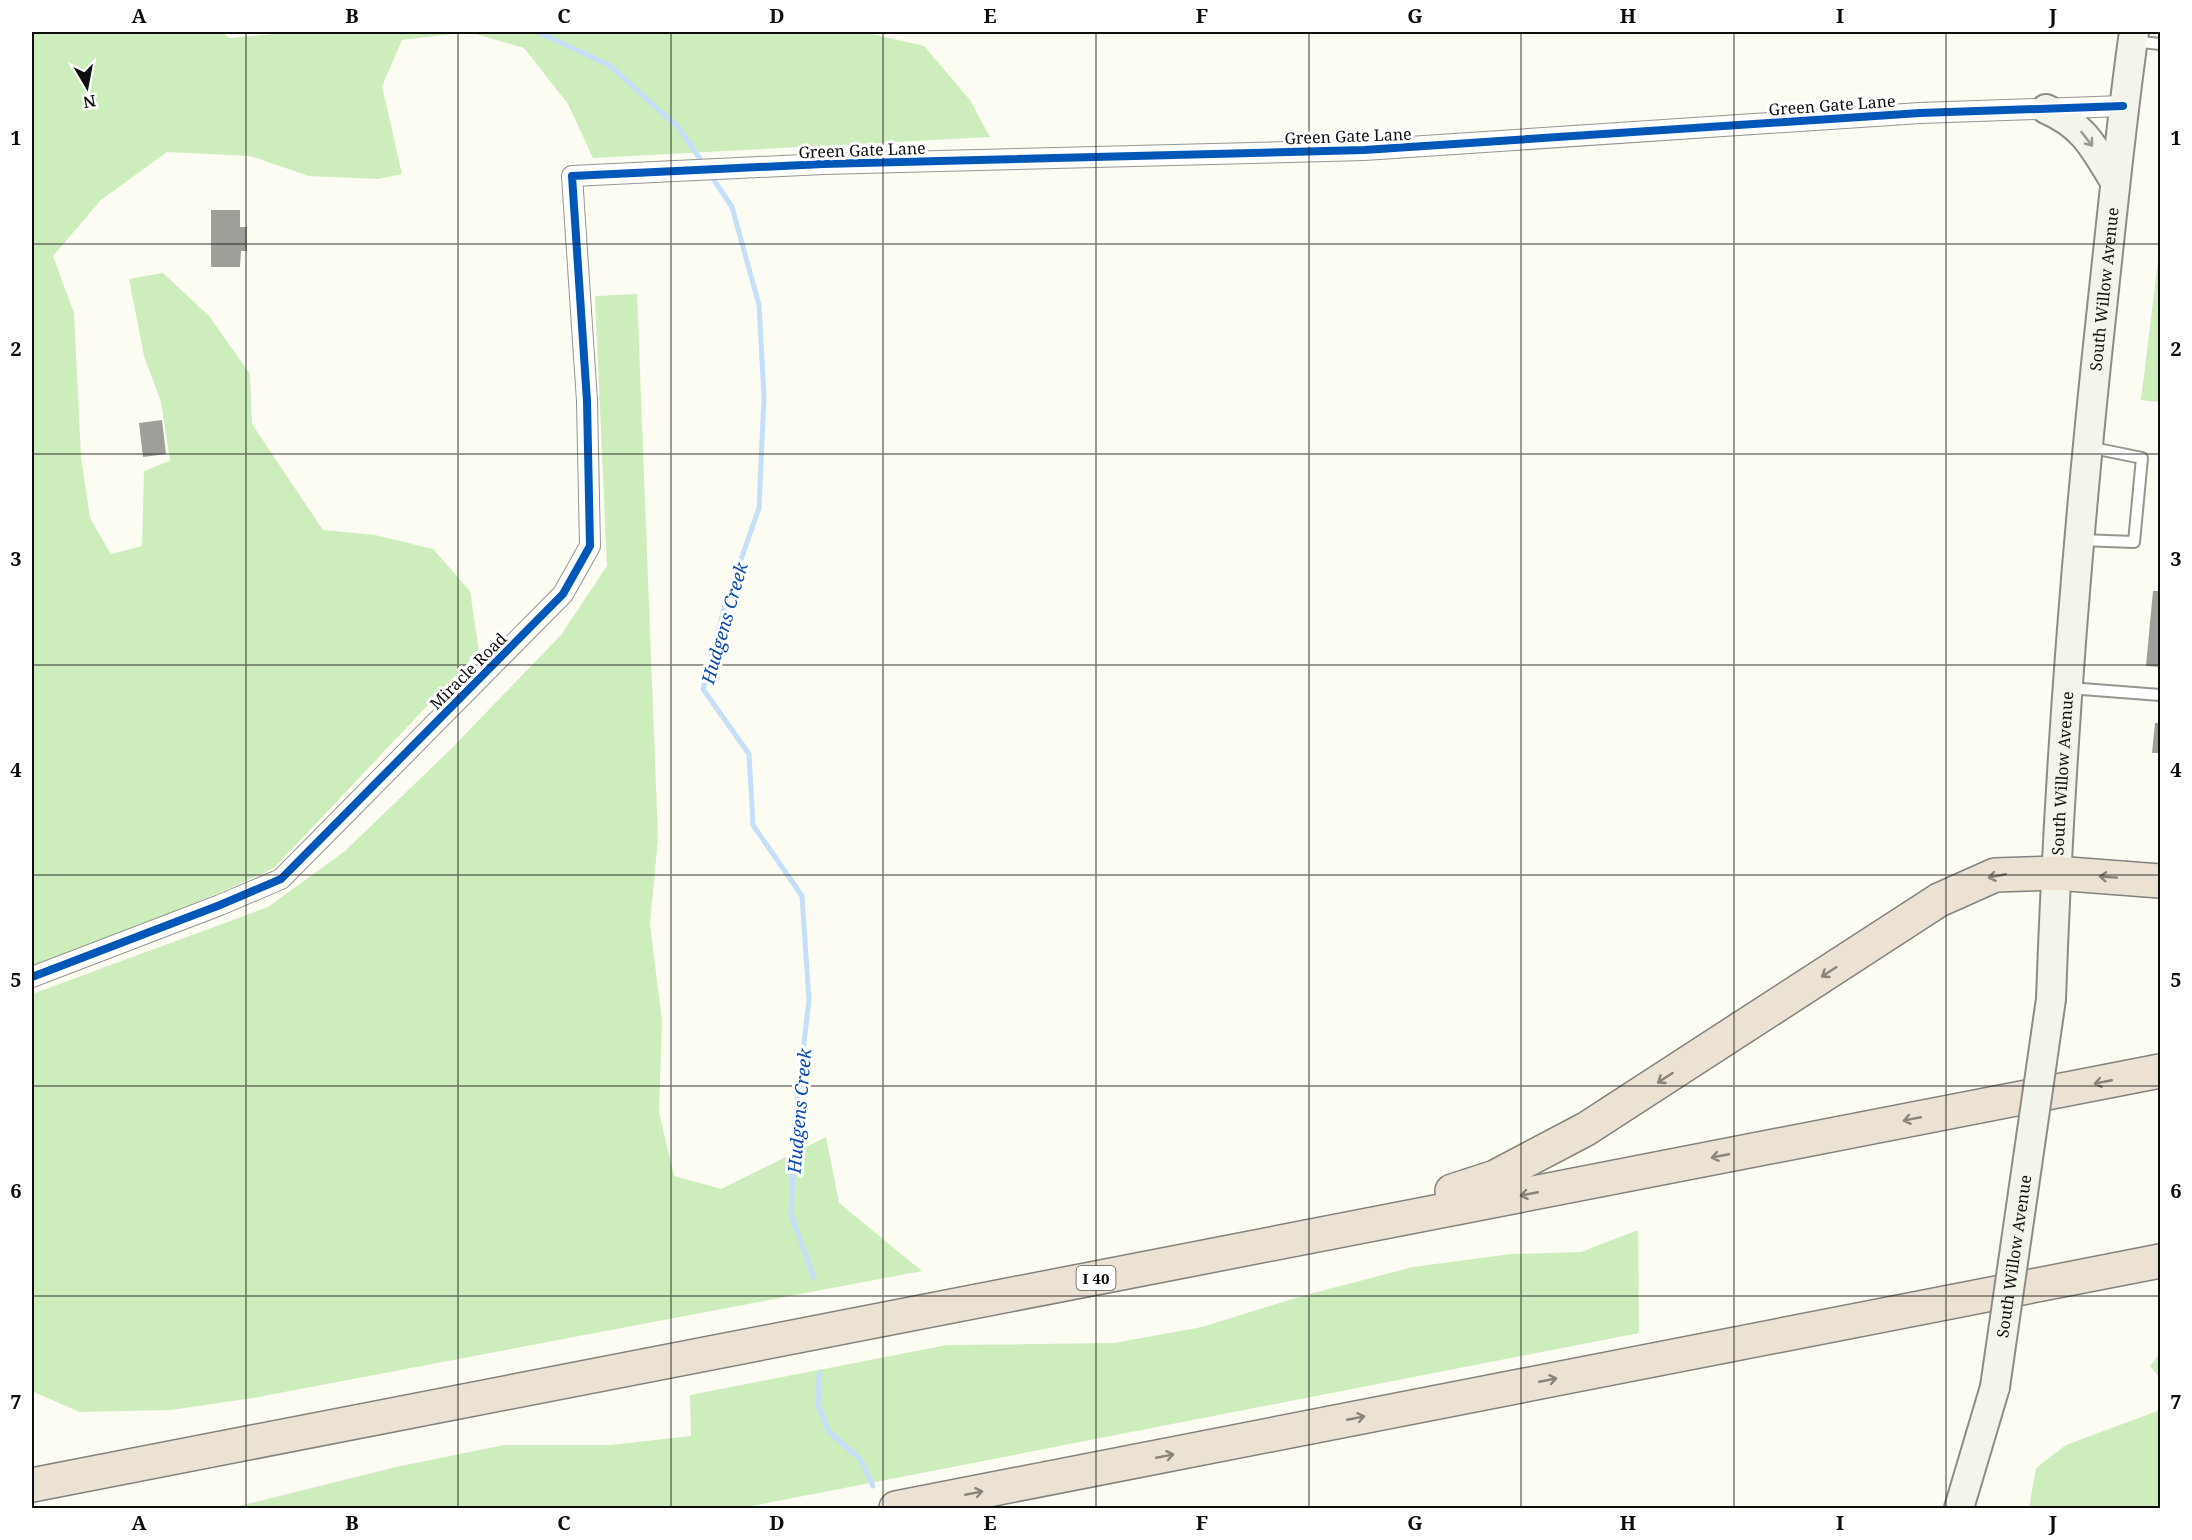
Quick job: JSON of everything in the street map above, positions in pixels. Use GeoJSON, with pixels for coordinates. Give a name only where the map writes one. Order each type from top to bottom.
{"type":"FeatureCollection","features":[{"type":"Feature","properties":{"kind":"highway"},"geometry":{"type":"LineString","coordinates":[[1305,1238],[1495,1177],[1586,1130],[1939,900],[1995,875],[2055,873],[2160,881]]}},
{"type":"Feature","properties":{"kind":"highway","name":"I 40"},"geometry":{"type":"LineString","coordinates":[[32,1485],[2160,1071]]}},
{"type":"Feature","properties":{"kind":"highway"},"geometry":{"type":"LineString","coordinates":[[896,1509],[2160,1261]]}},
{"type":"Feature","properties":{"kind":"main road","name":"South Willow Avenue"},"geometry":{"type":"LineString","coordinates":[[1959,1509],[1995,1387],[2051,999],[2055,873],[2079,540],[2123,106],[2133,36]]}},
{"type":"Feature","properties":{"kind":"main road"},"geometry":{"type":"LineString","coordinates":[[2046,109],[2062,116],[2086,135],[2115,182]]}},
{"type":"Feature","properties":{"kind":"street","name":"Green Gate Lane"},"geometry":{"type":"LineString","coordinates":[[572,176],[823,164],[1364,150],[1920,113],[2123,106]]}},
{"type":"Feature","properties":{"kind":"street","name":"Miracle Road"},"geometry":{"type":"LineString","coordinates":[[32,977],[220,905],[281,879],[563,594],[591,546],[587,401],[572,176]]}},
{"type":"Feature","properties":{"kind":"lane"},"geometry":{"type":"LineString","coordinates":[[2133,36],[2160,44]]}},
{"type":"Feature","properties":{"kind":"lane"},"geometry":{"type":"LineString","coordinates":[[2079,540],[2134,542],[2142,458],[2087,447]]}},
{"type":"Feature","properties":{"kind":"lane"},"geometry":{"type":"LineString","coordinates":[[2068,688],[2160,695]]}},
{"type":"Feature","properties":{"kind":"green space"},"geometry":{"type":"Polygon","coordinates":[[[32,32],[221,32],[230,38],[296,32],[469,32],[402,40],[382,86],[402,174],[378,179],[309,176],[250,156],[167,152],[101,200],[53,256],[74,313],[81,457],[90,518],[111,554],[142,546],[144,471],[170,461],[161,402],[144,356],[129,279],[163,273],[209,316],[250,374],[252,424],[323,530],[375,535],[433,549],[470,591],[479,651],[274,868],[219,893],[32,968],[32,32]]]}},
{"type":"Feature","properties":{"kind":"green space"},"geometry":{"type":"Polygon","coordinates":[[[469,32],[863,32],[924,46],[970,100],[990,137],[593,158],[568,104],[524,48],[469,32]]]}},
{"type":"Feature","properties":{"kind":"green space"},"geometry":{"type":"Polygon","coordinates":[[[2160,245],[2160,402],[2141,400],[2160,245]]]}},
{"type":"Feature","properties":{"kind":"green space"},"geometry":{"type":"Polygon","coordinates":[[[637,294],[658,838],[650,924],[662,1021],[659,1112],[674,1176],[721,1189],[826,1137],[839,1203],[922,1271],[253,1398],[171,1410],[79,1412],[32,1391],[32,994],[268,907],[345,851],[451,749],[561,635],[607,566],[595,296],[637,294]]]}},
{"type":"Feature","properties":{"kind":"green space"},"geometry":{"type":"Polygon","coordinates":[[[1638,1230],[1639,1333],[742,1508],[231,1508],[396,1467],[504,1445],[610,1445],[691,1436],[690,1395],[947,1345],[1114,1343],[1202,1327],[1302,1296],[1413,1267],[1511,1254],[1581,1252],[1638,1230]]]}},
{"type":"Feature","properties":{"kind":"green space"},"geometry":{"type":"Polygon","coordinates":[[[2160,1353],[2160,1378],[2150,1366],[2160,1353]]]}},
{"type":"Feature","properties":{"kind":"green space"},"geometry":{"type":"Polygon","coordinates":[[[2160,1410],[2160,1507],[2029,1508],[2036,1468],[2066,1445],[2160,1410]]]}},
{"type":"Feature","properties":{"kind":"building"},"geometry":{"type":"Polygon","coordinates":[[[211,210],[240,210],[240,227],[247,227],[247,251],[241,251],[240,267],[211,267],[211,210]]]}},
{"type":"Feature","properties":{"kind":"building"},"geometry":{"type":"Polygon","coordinates":[[[162,420],[166,454],[143,457],[139,423],[162,420]]]}},
{"type":"Feature","properties":{"kind":"building"},"geometry":{"type":"Polygon","coordinates":[[[2153,591],[2160,591],[2160,667],[2146,666],[2153,591]]]}},
{"type":"Feature","properties":{"kind":"building"},"geometry":{"type":"Polygon","coordinates":[[[2155,723],[2160,723],[2160,753],[2152,753],[2155,723]]]}},
{"type":"Feature","properties":{"kind":"waterway","name":"Hudgens Creek"},"geometry":{"type":"LineString","coordinates":[[538,32],[609,65],[678,127],[705,166]]}},
{"type":"Feature","properties":{"kind":"waterway","name":"Hudgens Creek"},"geometry":{"type":"LineString","coordinates":[[710,174],[732,207],[759,305],[764,396],[759,508],[725,605],[703,689],[749,754],[753,825],[802,896],[809,1000],[795,1119],[791,1214],[814,1278]]}},
{"type":"Feature","properties":{"kind":"waterway"},"geometry":{"type":"LineString","coordinates":[[819,1374],[818,1405],[829,1432],[860,1459],[873,1486]]}},
{"type":"Feature","properties":{"kind":"cycle path"},"geometry":{"type":"LineString","coordinates":[[32,977],[220,905],[281,879],[563,594],[590,546],[587,401],[572,176],[823,164],[1364,150],[1920,113],[2123,106]]}}]}
